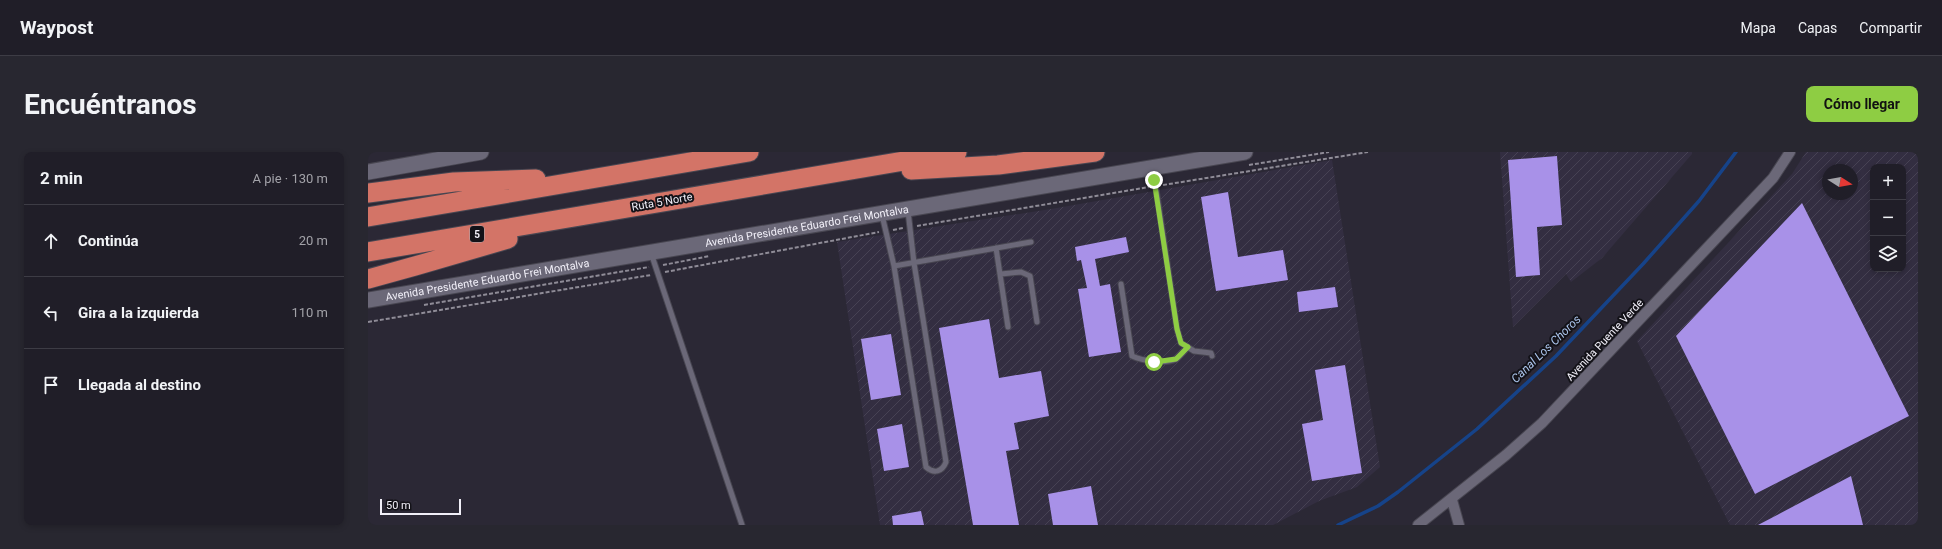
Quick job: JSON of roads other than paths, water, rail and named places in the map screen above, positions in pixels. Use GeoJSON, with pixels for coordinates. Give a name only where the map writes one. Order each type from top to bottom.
{"type":"FeatureCollection","features":[{"type":"Feature","properties":{"kind":"highway"},"geometry":{"type":"LineString","coordinates":[[368,217],[749,152]]}},
{"type":"Feature","properties":{"kind":"highway","name":"Ruta 5 Norte"},"geometry":{"type":"LineString","coordinates":[[368,252],[957,152]]}},
{"type":"Feature","properties":{"kind":"highway"},"geometry":{"type":"LineString","coordinates":[[841,172],[998,165],[1096,152]]}},
{"type":"Feature","properties":{"kind":"highway"},"geometry":{"type":"LineString","coordinates":[[368,193],[454,182],[506,179],[595,178]]}},
{"type":"Feature","properties":{"kind":"highway"},"geometry":{"type":"LineString","coordinates":[[368,278],[415,266],[586,215]]}},
{"type":"Feature","properties":{"kind":"main road"},"geometry":{"type":"LineString","coordinates":[[368,172],[481,152]]}},
{"type":"Feature","properties":{"kind":"main road","name":"Avenida Presidente Eduardo Frei Montalva"},"geometry":{"type":"LineString","coordinates":[[368,300],[650,251],[1245,152]]}},
{"type":"Feature","properties":{"kind":"street","name":"Avenida Puente Verde"},"geometry":{"type":"LineString","coordinates":[[1418,525],[1452,500],[1506,455],[1564,400],[1773,178],[1790,152]]}},
{"type":"Feature","properties":{"kind":"street"},"geometry":{"type":"LineString","coordinates":[[1452,500],[1459,525]]}},
{"type":"Feature","properties":{"kind":"lane"},"geometry":{"type":"LineString","coordinates":[[1152,167],[1177,329],[1181,343],[1194,351],[1211,353],[1212,356]]}},
{"type":"Feature","properties":{"kind":"lane"},"geometry":{"type":"LineString","coordinates":[[882,213],[894,266],[926,467],[931,471],[937,471],[943,468],[946,462],[914,263],[907,208]]}},
{"type":"Feature","properties":{"kind":"lane"},"geometry":{"type":"LineString","coordinates":[[894,266],[1031,242]]}},
{"type":"Feature","properties":{"kind":"lane"},"geometry":{"type":"LineString","coordinates":[[996,248],[1008,327]]}},
{"type":"Feature","properties":{"kind":"lane"},"geometry":{"type":"LineString","coordinates":[[650,251],[742,525]]}},
{"type":"Feature","properties":{"kind":"lane"},"geometry":{"type":"LineString","coordinates":[[1001,274],[1021,272],[1030,276],[1037,322]]}},
{"type":"Feature","properties":{"kind":"lane"},"geometry":{"type":"LineString","coordinates":[[1121,284],[1132,356],[1154,362],[1176,359],[1188,347]]}},
{"type":"Feature","properties":{"kind":"waterway","name":"Canal Los Choros"},"geometry":{"type":"LineString","coordinates":[[1338,525],[1378,506],[1398,492],[1477,429],[1556,356],[1643,264],[1699,201],[1736,152]]}}]}
